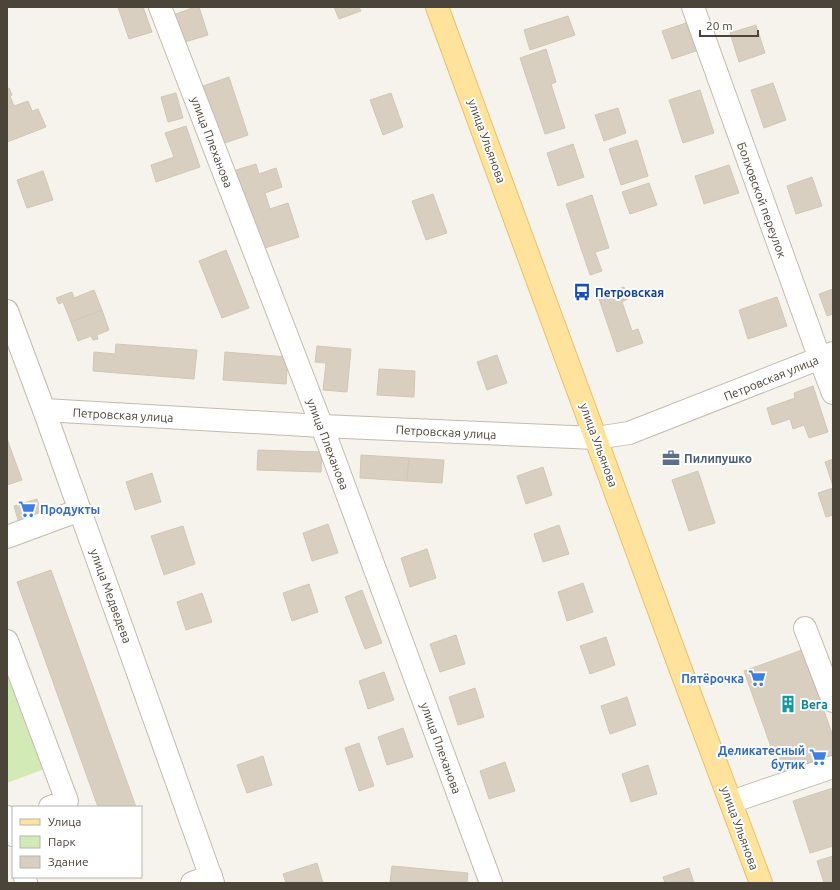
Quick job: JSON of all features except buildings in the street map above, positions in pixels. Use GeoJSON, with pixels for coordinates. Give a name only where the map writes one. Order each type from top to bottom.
{"type":"FeatureCollection","features":[{"type":"Feature","properties":{"kind":"main road","name":"улица Ульянова"},"geometry":{"type":"LineString","coordinates":[[438,7],[682,673],[761,883]]}},
{"type":"Feature","properties":{"kind":"street","name":"улица Плеханова"},"geometry":{"type":"LineString","coordinates":[[160,7],[322,426],[491,883]]}},
{"type":"Feature","properties":{"kind":"street","name":"Болховской переулок"},"geometry":{"type":"LineString","coordinates":[[693,7],[826,356],[833,393]]}},
{"type":"Feature","properties":{"kind":"street","name":"улица Медведева"},"geometry":{"type":"LineString","coordinates":[[7,310],[80,510],[206,881]]}},
{"type":"Feature","properties":{"kind":"street","name":"Петровская улица"},"geometry":{"type":"LineString","coordinates":[[44,410],[322,426],[596,438],[630,433],[826,356]]}},
{"type":"Feature","properties":{"kind":"street"},"geometry":{"type":"LineString","coordinates":[[7,537],[80,510]]}},
{"type":"Feature","properties":{"kind":"street"},"geometry":{"type":"LineString","coordinates":[[805,628],[833,701]]}},
{"type":"Feature","properties":{"kind":"street"},"geometry":{"type":"LineString","coordinates":[[7,641],[66,801],[53,806]]}},
{"type":"Feature","properties":{"kind":"street"},"geometry":{"type":"LineString","coordinates":[[731,802],[833,767]]}},
{"type":"Feature","properties":{"kind":"green space"},"geometry":{"type":"Polygon","coordinates":[[[7,661],[47,768],[7,783],[7,661]]]}},
{"type":"Feature","properties":{"kind":"place","name":"Петровская"},"geometry":{"type":"Point","coordinates":[582,292]}},
{"type":"Feature","properties":{"kind":"place","name":"Пилипушко"},"geometry":{"type":"Point","coordinates":[671,458]}},
{"type":"Feature","properties":{"kind":"place","name":"Продукты"},"geometry":{"type":"Point","coordinates":[27,509]}},
{"type":"Feature","properties":{"kind":"place","name":"Пятёрочка"},"geometry":{"type":"Point","coordinates":[757,678]}},
{"type":"Feature","properties":{"kind":"place","name":"Вега"},"geometry":{"type":"Point","coordinates":[788,704]}},
{"type":"Feature","properties":{"kind":"place","name":"Деликатесный бутик"},"geometry":{"type":"Point","coordinates":[818,757]}}]}
